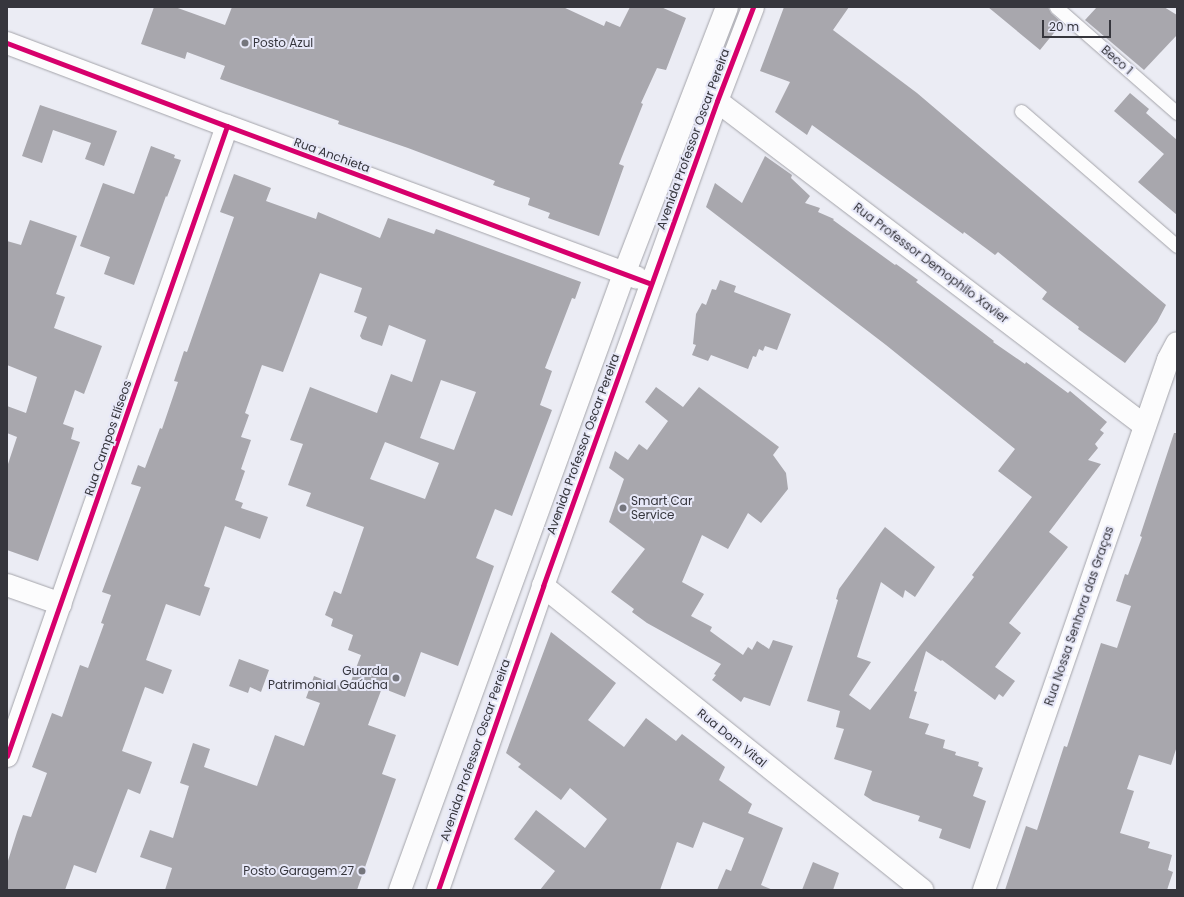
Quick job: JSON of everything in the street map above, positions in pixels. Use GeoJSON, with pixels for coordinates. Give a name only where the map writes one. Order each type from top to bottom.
{"type":"FeatureCollection","features":[{"type":"Feature","properties":{"kind":"street","name":"Avenida Professor Oscar Pereira"},"geometry":{"type":"LineString","coordinates":[[400,890],[624,274],[727,7]]}},
{"type":"Feature","properties":{"kind":"street","name":"Avenida Professor Oscar Pereira"},"geometry":{"type":"LineString","coordinates":[[438,890],[543,586],[717,101],[753,7]]}},
{"type":"Feature","properties":{"kind":"street","name":"Rua Anchieta"},"geometry":{"type":"LineString","coordinates":[[7,43],[651,284]]}},
{"type":"Feature","properties":{"kind":"street","name":"Rua Professor Demophilo Xavier"},"geometry":{"type":"LineString","coordinates":[[717,101],[1146,426]]}},
{"type":"Feature","properties":{"kind":"street","name":"Rua Campos Elíseos"},"geometry":{"type":"LineString","coordinates":[[7,756],[227,126]]}},
{"type":"Feature","properties":{"kind":"street","name":"Rua Nossa Senhora das Graças"},"geometry":{"type":"LineString","coordinates":[[984,890],[1168,360],[1177,343]]}},
{"type":"Feature","properties":{"kind":"street"},"geometry":{"type":"LineString","coordinates":[[7,585],[61,604]]}},
{"type":"Feature","properties":{"kind":"street","name":"Rua Dom Vital"},"geometry":{"type":"LineString","coordinates":[[543,586],[922,890]]}},
{"type":"Feature","properties":{"kind":"lane","name":"Beco 1"},"geometry":{"type":"LineString","coordinates":[[1056,7],[1177,113]]}},
{"type":"Feature","properties":{"kind":"lane"},"geometry":{"type":"LineString","coordinates":[[1021,111],[1177,246]]}},
{"type":"Feature","properties":{"kind":"building"},"geometry":{"type":"Polygon","coordinates":[[[154,7],[175,7],[225,25],[232,7],[563,7],[604,26],[606,21],[620,27],[630,7],[661,7],[686,18],[666,70],[657,68],[641,103],[643,104],[619,164],[624,166],[599,236],[548,218],[550,213],[528,205],[530,198],[493,185],[495,181],[408,148],[338,124],[339,121],[220,79],[225,66],[187,52],[185,59],[141,44],[154,7]]]}},
{"type":"Feature","properties":{"kind":"building"},"geometry":{"type":"Polygon","coordinates":[[[784,7],[849,7],[833,30],[917,93],[1166,305],[1157,322],[1125,363],[1078,329],[1079,327],[1042,299],[1047,292],[998,252],[995,255],[964,232],[963,234],[812,125],[807,135],[775,112],[790,82],[760,71],[784,7]]]}},
{"type":"Feature","properties":{"kind":"building"},"geometry":{"type":"Polygon","coordinates":[[[988,7],[1048,7],[1051,13],[1062,23],[1040,50],[988,7]]]}},
{"type":"Feature","properties":{"kind":"building"},"geometry":{"type":"Polygon","coordinates":[[[1097,7],[1164,7],[1177,15],[1177,35],[1144,70],[1085,20],[1097,7]]]}},
{"type":"Feature","properties":{"kind":"building"},"geometry":{"type":"Polygon","coordinates":[[[1130,93],[1149,109],[1146,113],[1177,140],[1177,215],[1138,182],[1164,154],[1114,111],[1130,93]]]}},
{"type":"Feature","properties":{"kind":"building"},"geometry":{"type":"Polygon","coordinates":[[[40,105],[117,131],[104,166],[85,159],[91,143],[53,130],[42,163],[22,156],[40,105]]]}},
{"type":"Feature","properties":{"kind":"building"},"geometry":{"type":"Polygon","coordinates":[[[151,146],[175,155],[174,158],[181,160],[167,197],[166,196],[134,285],[104,274],[110,257],[80,246],[103,183],[134,194],[151,146]]]}},
{"type":"Feature","properties":{"kind":"building"},"geometry":{"type":"Polygon","coordinates":[[[765,156],[792,175],[791,178],[810,196],[805,203],[820,208],[818,212],[834,219],[833,220],[895,265],[896,264],[918,280],[916,282],[994,341],[993,342],[1025,364],[1026,362],[1068,393],[1070,391],[1107,422],[1100,430],[1104,433],[1095,444],[1098,448],[1088,460],[1101,464],[1049,532],[1068,547],[1009,623],[1021,633],[995,667],[1015,681],[1003,697],[999,694],[995,700],[942,660],[941,661],[926,651],[914,691],[917,692],[909,718],[929,724],[925,734],[945,740],[943,748],[956,752],[955,755],[979,762],[978,766],[983,768],[973,796],[986,801],[970,849],[939,838],[942,829],[918,821],[920,816],[873,801],[864,795],[872,771],[834,759],[844,729],[836,727],[840,711],[807,701],[838,600],[836,599],[839,589],[885,527],[935,567],[915,597],[905,590],[903,598],[881,582],[857,657],[871,662],[849,695],[870,710],[974,577],[972,575],[1032,497],[998,471],[1015,449],[886,345],[706,207],[715,183],[742,203],[765,156]]]}},
{"type":"Feature","properties":{"kind":"building"},"geometry":{"type":"Polygon","coordinates":[[[234,174],[271,188],[266,201],[316,219],[318,212],[380,238],[388,218],[434,234],[436,229],[581,282],[575,299],[572,298],[545,368],[552,371],[540,405],[552,410],[512,516],[495,509],[476,558],[494,566],[458,666],[421,652],[405,697],[382,688],[368,725],[396,735],[382,774],[396,779],[357,890],[165,890],[172,868],[140,857],[150,830],[173,838],[189,786],[180,783],[193,743],[210,749],[204,767],[257,786],[275,735],[304,746],[320,703],[306,698],[314,676],[348,689],[361,655],[348,650],[353,635],[331,626],[333,619],[325,615],[334,591],[341,594],[364,527],[306,506],[311,493],[288,485],[303,444],[290,440],[310,387],[377,413],[391,374],[412,382],[426,340],[389,325],[382,346],[362,339],[360,336],[367,317],[354,312],[362,288],[320,273],[283,372],[262,365],[245,413],[249,415],[241,437],[251,440],[241,469],[245,471],[235,500],[243,503],[241,508],[268,517],[260,539],[225,526],[204,586],[210,588],[200,616],[166,604],[146,660],[172,670],[163,694],[145,687],[122,751],[152,762],[140,794],[128,789],[96,873],[74,865],[65,890],[7,890],[7,864],[17,832],[23,815],[31,817],[47,773],[32,767],[52,713],[62,717],[80,665],[88,668],[104,624],[101,623],[111,595],[102,592],[141,487],[131,484],[138,465],[145,468],[160,428],[162,429],[178,382],[174,381],[184,351],[187,352],[234,217],[220,212],[234,174]],[[441,380],[420,438],[454,450],[476,392],[441,380]],[[385,442],[370,479],[425,499],[439,463],[385,442]]]}},
{"type":"Feature","properties":{"kind":"building"},"geometry":{"type":"Polygon","coordinates":[[[30,220],[77,236],[56,294],[65,297],[54,328],[102,346],[84,394],[75,390],[63,424],[74,428],[71,439],[80,442],[38,561],[7,550],[7,467],[17,437],[7,433],[7,406],[26,413],[37,377],[7,365],[7,241],[21,245],[30,220]]]}},
{"type":"Feature","properties":{"kind":"building"},"geometry":{"type":"Polygon","coordinates":[[[720,280],[736,286],[734,292],[791,314],[777,350],[765,346],[763,351],[759,349],[756,357],[753,356],[748,369],[711,355],[708,361],[692,355],[696,345],[693,344],[696,314],[702,303],[706,305],[712,289],[716,290],[720,280]]]}},
{"type":"Feature","properties":{"kind":"building"},"geometry":{"type":"Polygon","coordinates":[[[656,387],[683,407],[699,387],[779,447],[773,455],[786,473],[788,489],[761,523],[748,513],[728,549],[702,535],[682,582],[704,594],[691,616],[712,627],[710,631],[743,655],[748,647],[752,650],[757,641],[769,649],[773,640],[793,646],[770,706],[744,697],[741,702],[712,680],[721,664],[647,623],[632,612],[634,609],[611,592],[645,549],[609,522],[624,479],[609,468],[615,451],[628,460],[639,444],[647,450],[668,421],[645,402],[656,387]]]}},
{"type":"Feature","properties":{"kind":"building"},"geometry":{"type":"Polygon","coordinates":[[[1174,433],[1177,433],[1177,746],[1171,765],[1139,755],[1127,789],[1134,791],[1120,833],[1150,842],[1148,848],[1172,855],[1168,870],[1173,872],[1167,890],[1005,890],[1026,826],[1037,830],[1064,746],[1067,747],[1101,643],[1117,648],[1131,606],[1116,601],[1125,574],[1128,575],[1142,537],[1140,536],[1174,433]]]}},
{"type":"Feature","properties":{"kind":"building"},"geometry":{"type":"Polygon","coordinates":[[[551,632],[616,683],[588,720],[624,747],[646,718],[676,741],[682,734],[725,767],[719,780],[752,804],[748,813],[783,828],[761,885],[773,890],[717,890],[726,869],[731,871],[744,838],[703,822],[693,848],[677,842],[660,890],[540,890],[555,871],[514,839],[536,810],[585,848],[607,819],[570,788],[561,800],[518,767],[521,764],[506,753],[551,632]]]}},
{"type":"Feature","properties":{"kind":"building"},"geometry":{"type":"Polygon","coordinates":[[[239,659],[269,670],[261,692],[250,687],[248,693],[229,686],[239,659]]]}},
{"type":"Feature","properties":{"kind":"building"},"geometry":{"type":"Polygon","coordinates":[[[813,862],[839,873],[833,890],[802,890],[813,862]]]}},
{"type":"Feature","properties":{"kind":"cycle path"},"geometry":{"type":"LineString","coordinates":[[438,890],[543,586],[717,101],[753,7]]}},
{"type":"Feature","properties":{"kind":"cycle path"},"geometry":{"type":"LineString","coordinates":[[7,43],[651,284]]}},
{"type":"Feature","properties":{"kind":"cycle path"},"geometry":{"type":"LineString","coordinates":[[7,756],[227,126]]}},
{"type":"Feature","properties":{"kind":"place","name":"Posto Azul"},"geometry":{"type":"Point","coordinates":[245,43]}},
{"type":"Feature","properties":{"kind":"place","name":"Smart Car Service"},"geometry":{"type":"Point","coordinates":[623,508]}},
{"type":"Feature","properties":{"kind":"place","name":"Guarda Patrimonial Gaúcha"},"geometry":{"type":"Point","coordinates":[396,678]}},
{"type":"Feature","properties":{"kind":"place","name":"Posto Garagem 27"},"geometry":{"type":"Point","coordinates":[362,871]}}]}
